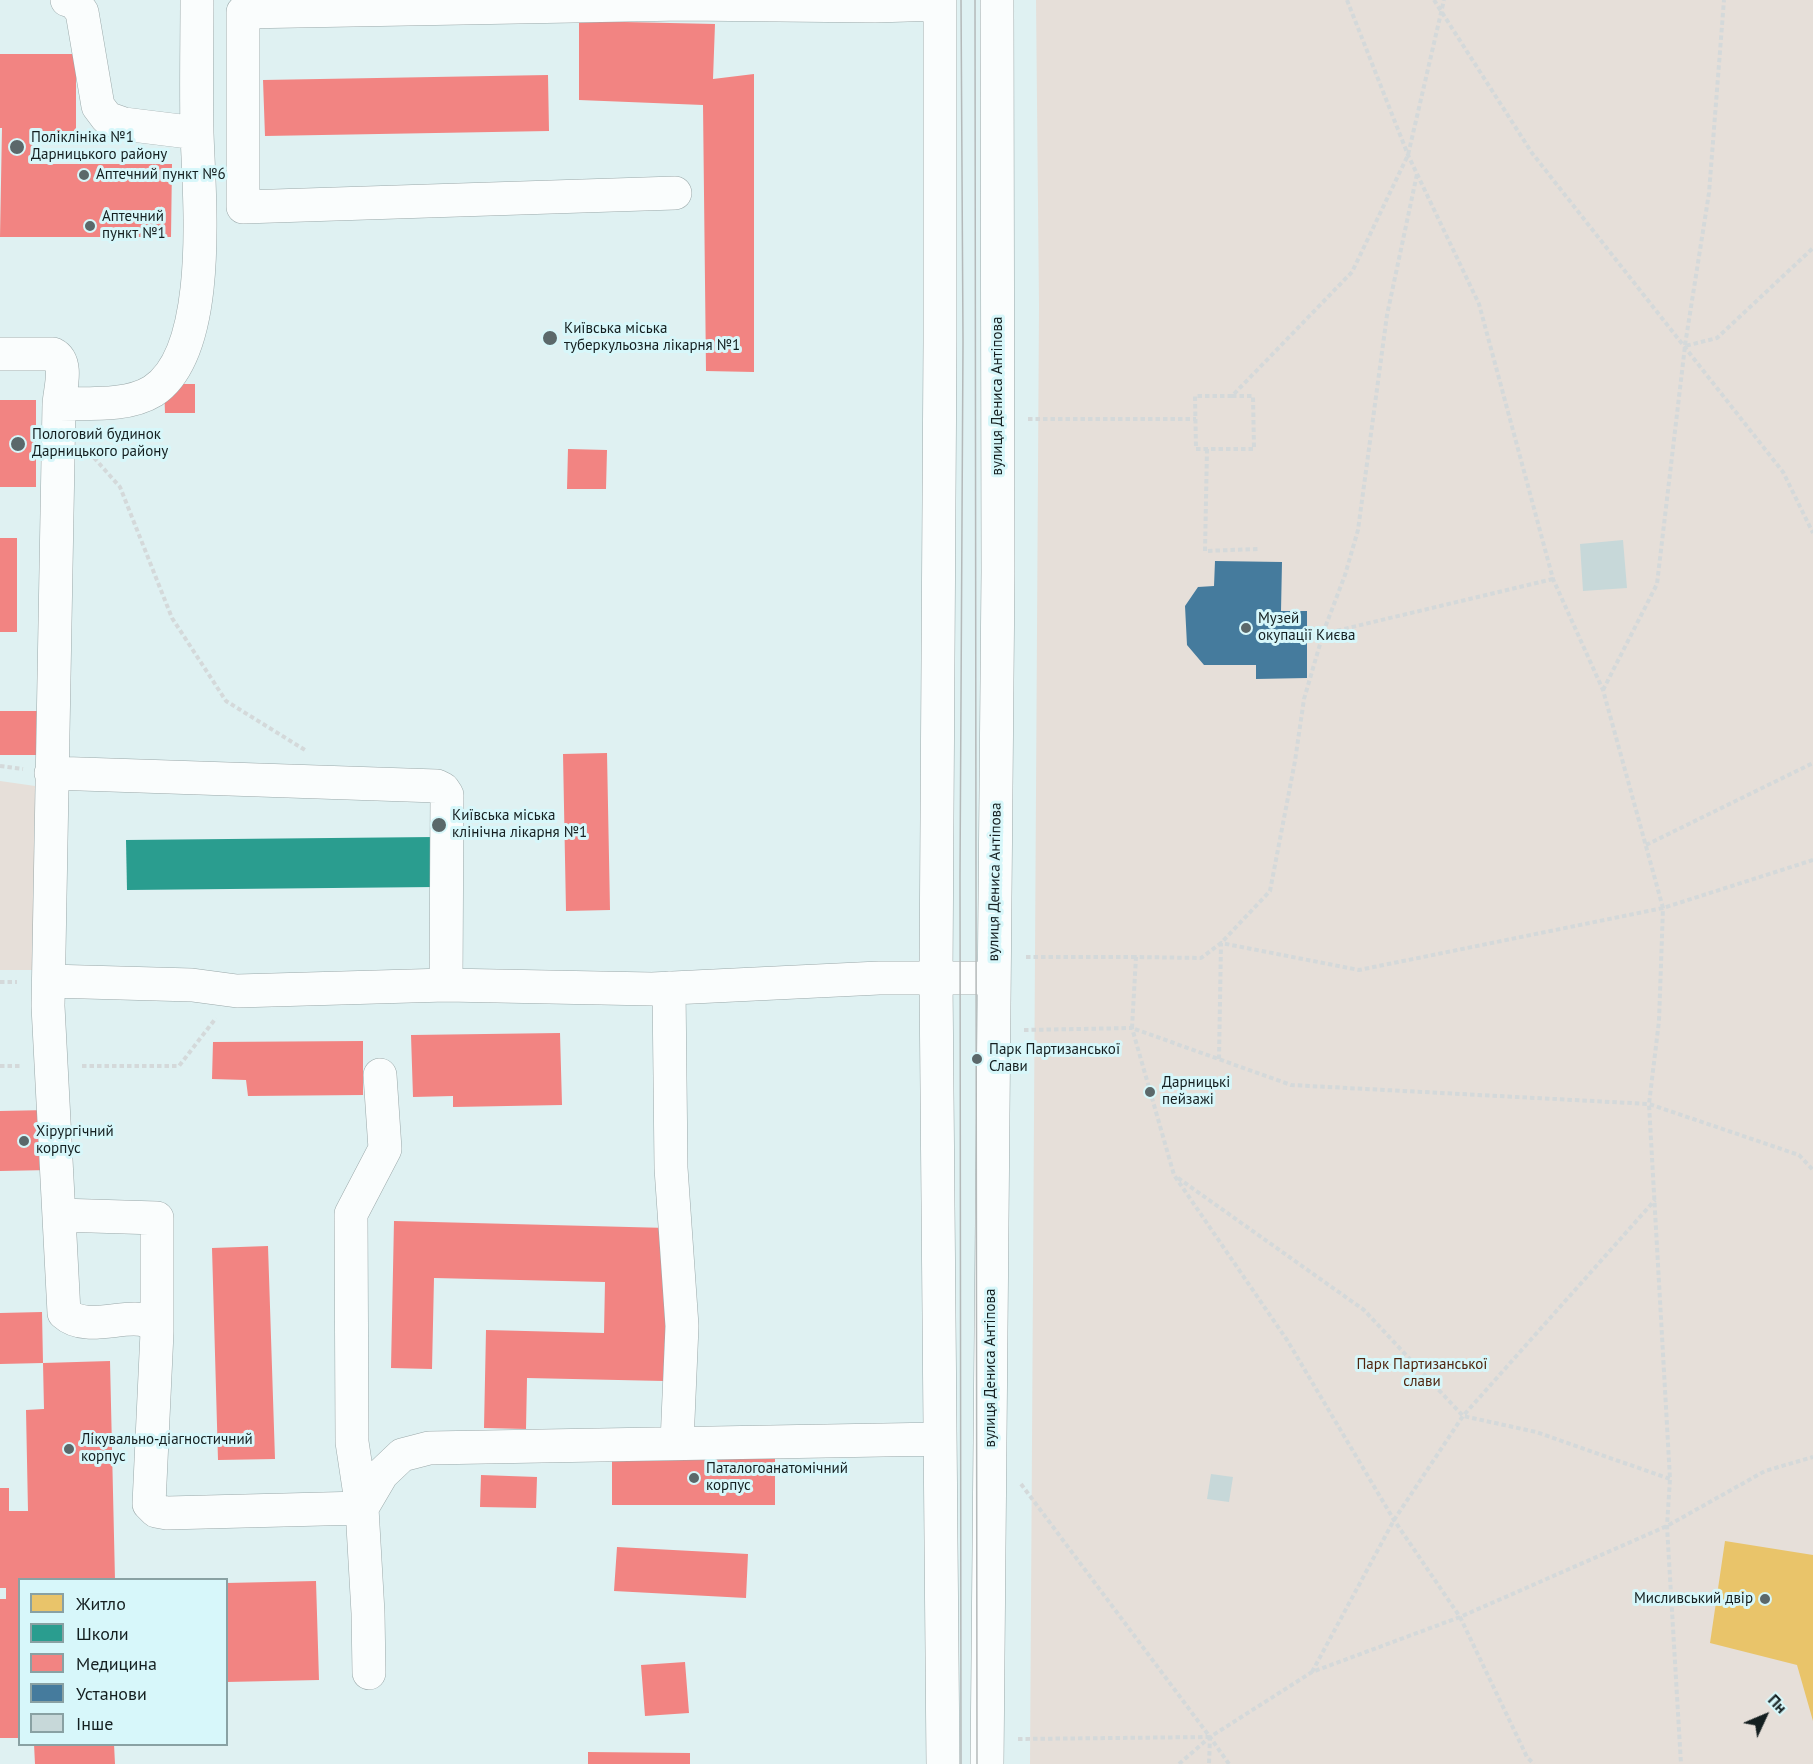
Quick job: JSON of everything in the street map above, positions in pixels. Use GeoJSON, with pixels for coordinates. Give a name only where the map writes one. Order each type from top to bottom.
{"type":"FeatureCollection","features":[{"type":"Feature","properties":{"kind":"street"},"geometry":{"type":"LineString","coordinates":[[67,0],[74,2],[81,12],[98,106],[107,118],[124,124],[198,132]]}},
{"type":"Feature","properties":{"kind":"street"},"geometry":{"type":"LineString","coordinates":[[59,411],[134,400],[154,390],[169,375],[182,355],[190,327],[198,270],[201,217],[197,0]]}},
{"type":"Feature","properties":{"kind":"street","name":"вулиця Дениса Антіпова"},"geometry":{"type":"LineString","coordinates":[[987,1764],[998,572],[997,0]]}},
{"type":"Feature","properties":{"kind":"street"},"geometry":{"type":"LineString","coordinates":[[675,193],[243,207],[243,12],[684,4],[875,6],[940,2],[936,978],[943,1764]]}},
{"type":"Feature","properties":{"kind":"street"},"geometry":{"type":"LineString","coordinates":[[0,354],[53,354],[60,357],[63,364],[59,411],[49,981],[64,1313],[71,1320],[81,1323],[141,1320],[151,1323],[157,1332]]}},
{"type":"Feature","properties":{"kind":"street"},"geometry":{"type":"LineString","coordinates":[[51,773],[437,786],[443,789],[447,795],[447,985]]}},
{"type":"Feature","properties":{"kind":"street"},"geometry":{"type":"LineString","coordinates":[[49,981],[192,985],[237,991],[447,985],[669,988],[879,978],[994,978]]}},
{"type":"Feature","properties":{"kind":"street"},"geometry":{"type":"LineString","coordinates":[[669,988],[671,1168],[682,1326],[676,1443]]}},
{"type":"Feature","properties":{"kind":"street"},"geometry":{"type":"LineString","coordinates":[[369,1673],[362,1508],[352,1442],[351,1214],[385,1149],[381,1075]]}},
{"type":"Feature","properties":{"kind":"street"},"geometry":{"type":"LineString","coordinates":[[59,1215],[157,1218],[157,1332],[149,1504],[156,1511],[167,1513],[362,1508]]}},
{"type":"Feature","properties":{"kind":"street"},"geometry":{"type":"LineString","coordinates":[[362,1508],[382,1474],[402,1455],[429,1448],[940,1439]]}},
{"type":"Feature","properties":{"kind":"path"},"geometry":{"type":"LineString","coordinates":[[1347,0],[1408,155],[1479,304],[1553,579],[1603,690],[1662,908],[1659,1022],[1649,1104],[1670,1479],[1667,1526],[1681,1764]]}},
{"type":"Feature","properties":{"kind":"path"},"geometry":{"type":"LineString","coordinates":[[1434,0],[1532,153],[1783,472],[1813,533]]}},
{"type":"Feature","properties":{"kind":"path"},"geometry":{"type":"LineString","coordinates":[[1232,396],[1352,272],[1408,155],[1444,0]]}},
{"type":"Feature","properties":{"kind":"path"},"geometry":{"type":"LineString","coordinates":[[1603,690],[1657,584],[1685,346],[1709,193],[1724,0]]}},
{"type":"Feature","properties":{"kind":"path"},"geometry":{"type":"LineString","coordinates":[[1021,957],[1201,958],[1221,943],[1270,891],[1295,761],[1304,699],[1358,530],[1387,315],[1417,174]]}},
{"type":"Feature","properties":{"kind":"path"},"geometry":{"type":"LineString","coordinates":[[1685,346],[1717,338],[1813,248]]}},
{"type":"Feature","properties":{"kind":"path"},"geometry":{"type":"LineString","coordinates":[[1195,396],[1232,396],[1253,396],[1254,448],[1196,449],[1195,396]]}},
{"type":"Feature","properties":{"kind":"path"},"geometry":{"type":"LineString","coordinates":[[59,411],[120,487],[172,618],[226,701],[312,754]]}},
{"type":"Feature","properties":{"kind":"path"},"geometry":{"type":"LineString","coordinates":[[1025,419],[1196,419]]}},
{"type":"Feature","properties":{"kind":"path"},"geometry":{"type":"LineString","coordinates":[[1207,449],[1205,551],[1258,549]]}},
{"type":"Feature","properties":{"kind":"path"},"geometry":{"type":"LineString","coordinates":[[1323,634],[1553,579]]}},
{"type":"Feature","properties":{"kind":"path"},"geometry":{"type":"LineString","coordinates":[[1646,845],[1813,763]]}},
{"type":"Feature","properties":{"kind":"path"},"geometry":{"type":"LineString","coordinates":[[1221,943],[1359,970],[1662,908],[1813,860]]}},
{"type":"Feature","properties":{"kind":"path"},"geometry":{"type":"LineString","coordinates":[[1219,1059],[1221,943]]}},
{"type":"Feature","properties":{"kind":"path"},"geometry":{"type":"LineString","coordinates":[[1136,957],[1132,1028],[1174,1175],[1287,1340],[1394,1521],[1460,1617],[1527,1757],[1534,1764]]}},
{"type":"Feature","properties":{"kind":"path"},"geometry":{"type":"LineString","coordinates":[[0,1066],[178,1066],[237,991]]}},
{"type":"Feature","properties":{"kind":"path"},"geometry":{"type":"LineString","coordinates":[[1020,1030],[1132,1028],[1291,1085],[1649,1104],[1799,1155],[1813,1170]]}},
{"type":"Feature","properties":{"kind":"path"},"geometry":{"type":"LineString","coordinates":[[1174,1175],[1364,1310],[1463,1416],[1536,1432],[1670,1479]]}},
{"type":"Feature","properties":{"kind":"path"},"geometry":{"type":"LineString","coordinates":[[1312,1672],[1394,1521],[1463,1416],[1654,1200]]}},
{"type":"Feature","properties":{"kind":"path"},"geometry":{"type":"LineString","coordinates":[[1179,1764],[1210,1737],[1312,1672],[1460,1617],[1667,1526],[1765,1470],[1813,1457]]}},
{"type":"Feature","properties":{"kind":"path"},"geometry":{"type":"LineString","coordinates":[[1018,1481],[1229,1764]]}},
{"type":"Feature","properties":{"kind":"path"},"geometry":{"type":"LineString","coordinates":[[1014,1739],[1210,1737]]}},
{"type":"Feature","properties":{"kind":"path"},"geometry":{"type":"LineString","coordinates":[[1209,1764],[1210,1737]]}},
{"type":"Feature","properties":{"kind":"green space","name":"Парк Партизанської слави"},"geometry":{"type":"Polygon","coordinates":[[[1036,0],[1813,0],[1813,1764],[1030,1764],[1039,306],[1036,0]]]}},
{"type":"Feature","properties":{"kind":"green space"},"geometry":{"type":"Polygon","coordinates":[[[0,781],[35,786],[34,970],[0,970],[0,781]]]}},
{"type":"Feature","properties":{"kind":"building: Житло","name":"Мисливський двір"},"geometry":{"type":"Polygon","coordinates":[[[1725,1541],[1813,1555],[1813,1721],[1797,1665],[1710,1643],[1725,1541]]]}},
{"type":"Feature","properties":{"kind":"building: Школи"},"geometry":{"type":"Polygon","coordinates":[[[434,837],[435,887],[127,890],[126,840],[434,837]]]}},
{"type":"Feature","properties":{"kind":"building: Медицина"},"geometry":{"type":"Polygon","coordinates":[[[579,21],[715,24],[713,79],[754,74],[754,372],[706,371],[703,105],[579,100],[579,21]]]}},
{"type":"Feature","properties":{"kind":"building: Медицина","name":"Поліклініка №1 Дарницького району"},"geometry":{"type":"Polygon","coordinates":[[[0,54],[76,54],[76,131],[33,131],[33,164],[172,164],[171,237],[0,237],[2,128],[0,128],[0,54]]]}},
{"type":"Feature","properties":{"kind":"building: Медицина"},"geometry":{"type":"Polygon","coordinates":[[[548,75],[549,131],[265,136],[263,80],[548,75]]]}},
{"type":"Feature","properties":{"kind":"building: Медицина"},"geometry":{"type":"Polygon","coordinates":[[[164,384],[195,384],[195,413],[165,413],[164,384]]]}},
{"type":"Feature","properties":{"kind":"building: Медицина","name":"Пологовий будинок Дарницького району"},"geometry":{"type":"Polygon","coordinates":[[[0,400],[36,400],[36,487],[0,487],[0,400]]]}},
{"type":"Feature","properties":{"kind":"building: Медицина"},"geometry":{"type":"Polygon","coordinates":[[[568,449],[607,450],[606,489],[567,489],[568,449]]]}},
{"type":"Feature","properties":{"kind":"building: Медицина"},"geometry":{"type":"Polygon","coordinates":[[[0,538],[17,538],[17,632],[0,632],[0,538]]]}},
{"type":"Feature","properties":{"kind":"building: Медицина"},"geometry":{"type":"Polygon","coordinates":[[[0,711],[40,711],[40,755],[0,755],[0,711]]]}},
{"type":"Feature","properties":{"kind":"building: Медицина"},"geometry":{"type":"Polygon","coordinates":[[[607,753],[610,910],[566,911],[563,754],[607,753]]]}},
{"type":"Feature","properties":{"kind":"building: Медицина"},"geometry":{"type":"Polygon","coordinates":[[[560,1033],[562,1105],[453,1107],[453,1096],[413,1097],[411,1035],[560,1033]]]}},
{"type":"Feature","properties":{"kind":"building: Медицина"},"geometry":{"type":"Polygon","coordinates":[[[363,1041],[363,1095],[248,1096],[246,1080],[212,1079],[213,1042],[363,1041]]]}},
{"type":"Feature","properties":{"kind":"building: Медицина","name":"Хірургічний корпус"},"geometry":{"type":"Polygon","coordinates":[[[48,1110],[49,1170],[0,1171],[0,1111],[48,1110]]]}},
{"type":"Feature","properties":{"kind":"building: Медицина"},"geometry":{"type":"Polygon","coordinates":[[[394,1221],[668,1228],[664,1381],[527,1378],[526,1429],[484,1428],[486,1330],[604,1333],[605,1282],[434,1278],[432,1369],[391,1368],[394,1221]]]}},
{"type":"Feature","properties":{"kind":"building: Медицина"},"geometry":{"type":"Polygon","coordinates":[[[268,1246],[275,1459],[218,1460],[212,1248],[268,1246]]]}},
{"type":"Feature","properties":{"kind":"building: Медицина"},"geometry":{"type":"Polygon","coordinates":[[[42,1312],[43,1363],[0,1364],[0,1313],[42,1312]]]}},
{"type":"Feature","properties":{"kind":"building: Медицина","name":"Лікувально-діагностичний корпус"},"geometry":{"type":"Polygon","coordinates":[[[110,1361],[115,1578],[18,1578],[18,1738],[0,1738],[0,1599],[6,1599],[6,1588],[0,1588],[0,1488],[9,1488],[9,1511],[28,1511],[26,1410],[44,1409],[43,1363],[110,1361]]]}},
{"type":"Feature","properties":{"kind":"building: Медицина","name":"Паталогоанатомічний корпус"},"geometry":{"type":"Polygon","coordinates":[[[612,1451],[775,1451],[775,1505],[612,1505],[612,1451]]]}},
{"type":"Feature","properties":{"kind":"building: Медицина"},"geometry":{"type":"Polygon","coordinates":[[[481,1475],[537,1477],[536,1508],[480,1507],[481,1475]]]}},
{"type":"Feature","properties":{"kind":"building: Медицина"},"geometry":{"type":"Polygon","coordinates":[[[617,1547],[748,1554],[746,1598],[614,1591],[617,1547]]]}},
{"type":"Feature","properties":{"kind":"building: Медицина"},"geometry":{"type":"Polygon","coordinates":[[[316,1581],[319,1680],[228,1682],[228,1583],[316,1581]]]}},
{"type":"Feature","properties":{"kind":"building: Медицина"},"geometry":{"type":"Polygon","coordinates":[[[685,1662],[689,1713],[645,1716],[641,1665],[685,1662]]]}},
{"type":"Feature","properties":{"kind":"building: Медицина"},"geometry":{"type":"Polygon","coordinates":[[[34,1746],[114,1746],[115,1764],[35,1764],[34,1746]]]}},
{"type":"Feature","properties":{"kind":"building: Медицина"},"geometry":{"type":"Polygon","coordinates":[[[588,1752],[690,1753],[690,1764],[588,1764],[588,1752]]]}},
{"type":"Feature","properties":{"kind":"building: Установи","name":"Музей окупації Києва"},"geometry":{"type":"Polygon","coordinates":[[[1215,561],[1282,562],[1281,611],[1307,611],[1307,678],[1256,679],[1256,665],[1204,665],[1187,645],[1185,606],[1198,587],[1214,586],[1215,561]]]}},
{"type":"Feature","properties":{"kind":"building: Інше"},"geometry":{"type":"Polygon","coordinates":[[[1623,540],[1627,588],[1583,591],[1580,544],[1623,540]]]}},
{"type":"Feature","properties":{"kind":"building: Інше"},"geometry":{"type":"Polygon","coordinates":[[[1211,1474],[1233,1477],[1229,1502],[1207,1499],[1211,1474]]]}},
{"type":"Feature","properties":{"kind":"tram line"},"geometry":{"type":"LineString","coordinates":[[961,0],[963,342],[960,875],[961,1764]]}},
{"type":"Feature","properties":{"kind":"tram line"},"geometry":{"type":"LineString","coordinates":[[975,0],[977,1764]]}},
{"type":"Feature","properties":{"kind":"place","name":"Поліклініка №1 Дарницького району"},"geometry":{"type":"Point","coordinates":[17,147]}},
{"type":"Feature","properties":{"kind":"place","name":"Аптечний пункт №6"},"geometry":{"type":"Point","coordinates":[84,175]}},
{"type":"Feature","properties":{"kind":"place","name":"Аптечний пункт №1"},"geometry":{"type":"Point","coordinates":[90,226]}},
{"type":"Feature","properties":{"kind":"place","name":"Київська міська туберкульозна лікарня №1"},"geometry":{"type":"Point","coordinates":[550,338]}},
{"type":"Feature","properties":{"kind":"place","name":"Пологовий будинок Дарницького району"},"geometry":{"type":"Point","coordinates":[18,444]}},
{"type":"Feature","properties":{"kind":"place","name":"Музей окупації Києва"},"geometry":{"type":"Point","coordinates":[1246,628]}},
{"type":"Feature","properties":{"kind":"place","name":"Київська міська клінічна лікарня №1"},"geometry":{"type":"Point","coordinates":[439,825]}},
{"type":"Feature","properties":{"kind":"place","name":"Парк Партизанської Слави"},"geometry":{"type":"Point","coordinates":[977,1059]}},
{"type":"Feature","properties":{"kind":"place","name":"Дарницькі пейзажі"},"geometry":{"type":"Point","coordinates":[1150,1092]}},
{"type":"Feature","properties":{"kind":"place","name":"Хірургічний корпус"},"geometry":{"type":"Point","coordinates":[24,1141]}},
{"type":"Feature","properties":{"kind":"place","name":"Лікувально-діагностичний корпус"},"geometry":{"type":"Point","coordinates":[69,1449]}},
{"type":"Feature","properties":{"kind":"place","name":"Паталогоанатомічний корпус"},"geometry":{"type":"Point","coordinates":[694,1478]}},
{"type":"Feature","properties":{"kind":"place","name":"Мисливський двір"},"geometry":{"type":"Point","coordinates":[1765,1599]}}]}
